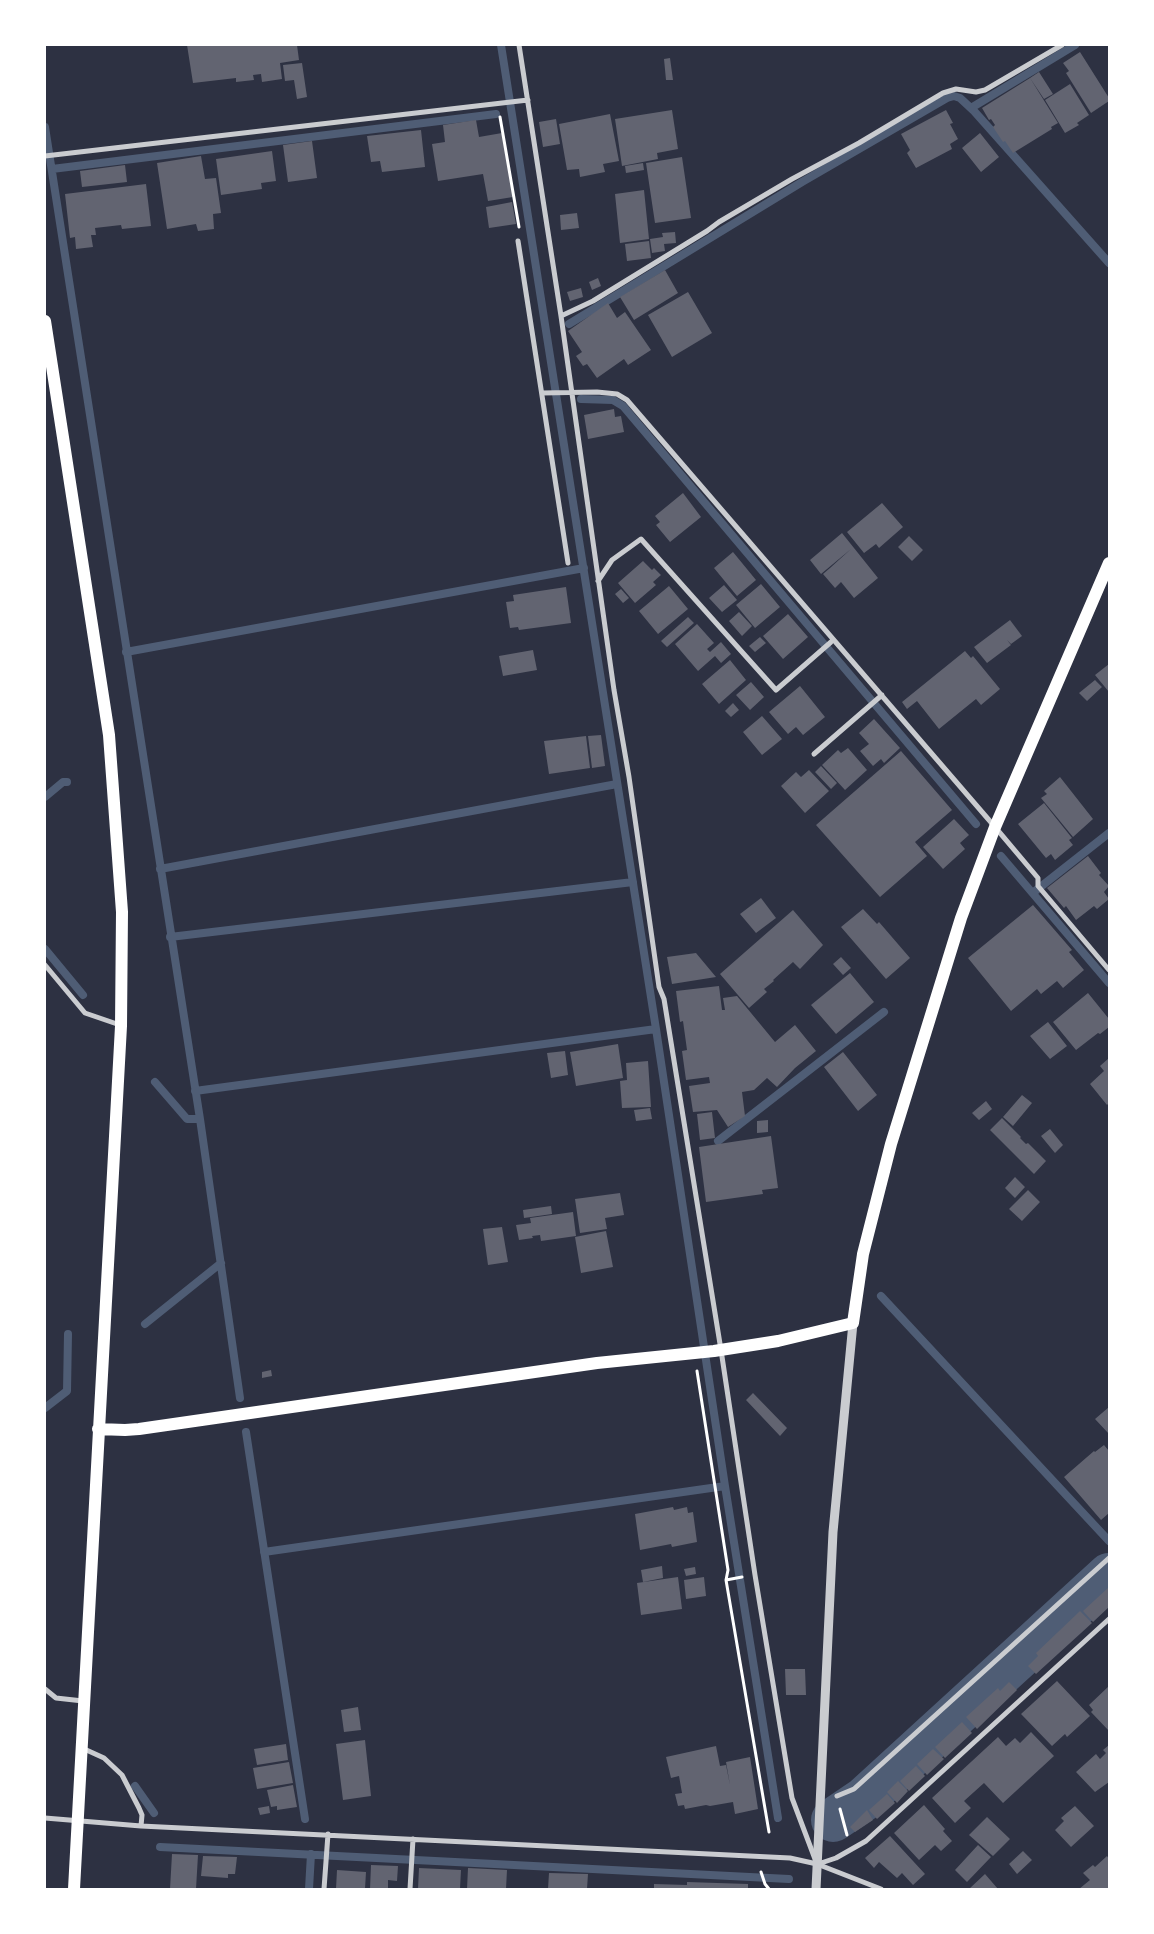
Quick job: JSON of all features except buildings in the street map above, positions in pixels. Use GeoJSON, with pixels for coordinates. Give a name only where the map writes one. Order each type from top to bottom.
{"type":"FeatureCollection","features":[{"type":"Feature","properties":{"kind":"main road"},"geometry":{"type":"LineString","coordinates":[[45,321],[109,735],[122,912],[121,1026],[74,1889]]}},
{"type":"Feature","properties":{"kind":"main road"},"geometry":{"type":"LineString","coordinates":[[98,1429],[132,1430],[597,1363],[718,1350],[786,1339],[853,1323],[863,1254],[891,1144],[961,918],[995,827],[1109,563]]}},
{"type":"Feature","properties":{"kind":"street"},"geometry":{"type":"LineString","coordinates":[[519,45],[614,690],[718,1350],[792,1798],[817,1864]]}},
{"type":"Feature","properties":{"kind":"street"},"geometry":{"type":"LineString","coordinates":[[560,316],[593,301],[719,222],[943,93],[956,89],[976,92],[985,90],[1062,45]]}},
{"type":"Feature","properties":{"kind":"street"},"geometry":{"type":"LineString","coordinates":[[45,156],[528,100]]}},
{"type":"Feature","properties":{"kind":"street"},"geometry":{"type":"LineString","coordinates":[[518,241],[568,563]]}},
{"type":"Feature","properties":{"kind":"street"},"geometry":{"type":"LineString","coordinates":[[542,393],[571,391],[616,394],[627,400],[880,697],[995,827],[1038,878],[1038,886],[1109,970]]}},
{"type":"Feature","properties":{"kind":"street"},"geometry":{"type":"LineString","coordinates":[[598,582],[612,560],[641,539],[776,690],[830,642]]}},
{"type":"Feature","properties":{"kind":"street"},"geometry":{"type":"LineString","coordinates":[[814,754],[880,697]]}},
{"type":"Feature","properties":{"kind":"street"},"geometry":{"type":"LineString","coordinates":[[45,966],[84,1013],[121,1026]]}},
{"type":"Feature","properties":{"kind":"street"},"geometry":{"type":"LineString","coordinates":[[816,1889],[833,1532],[853,1323]]}},
{"type":"Feature","properties":{"kind":"street"},"geometry":{"type":"LineString","coordinates":[[838,1799],[854,1789],[1109,1558]]}},
{"type":"Feature","properties":{"kind":"street"},"geometry":{"type":"LineString","coordinates":[[817,1864],[836,1858],[866,1840],[1109,1619]]}},
{"type":"Feature","properties":{"kind":"street"},"geometry":{"type":"LineString","coordinates":[[45,1689],[56,1698],[83,1701]]}},
{"type":"Feature","properties":{"kind":"street"},"geometry":{"type":"LineString","coordinates":[[81,1748],[104,1758],[122,1775],[142,1815],[140,1826]]}},
{"type":"Feature","properties":{"kind":"street"},"geometry":{"type":"LineString","coordinates":[[45,1818],[140,1826],[790,1858],[817,1864],[881,1889]]}},
{"type":"Feature","properties":{"kind":"street"},"geometry":{"type":"LineString","coordinates":[[324,1889],[328,1834]]}},
{"type":"Feature","properties":{"kind":"street"},"geometry":{"type":"LineString","coordinates":[[410,1889],[413,1838]]}},
{"type":"Feature","properties":{"kind":"path"},"geometry":{"type":"LineString","coordinates":[[499,104],[521,237],[518,241]]}},
{"type":"Feature","properties":{"kind":"path"},"geometry":{"type":"LineString","coordinates":[[695,1353],[728,1570],[726,1580],[769,1832]]}},
{"type":"Feature","properties":{"kind":"path"},"geometry":{"type":"LineString","coordinates":[[726,1580],[733,1579]]}},
{"type":"Feature","properties":{"kind":"path"},"geometry":{"type":"LineString","coordinates":[[838,1799],[847,1835]]}},
{"type":"Feature","properties":{"kind":"path"},"geometry":{"type":"LineString","coordinates":[[760,1868],[765,1884],[769,1889]]}},
{"type":"Feature","properties":{"kind":"waterway"},"geometry":{"type":"LineString","coordinates":[[501,45],[778,1818]]}},
{"type":"Feature","properties":{"kind":"waterway"},"geometry":{"type":"LineString","coordinates":[[971,108],[1075,45]]}},
{"type":"Feature","properties":{"kind":"waterway"},"geometry":{"type":"LineString","coordinates":[[569,324],[802,182],[947,98],[954,96],[960,98],[974,111],[1109,263]]}},
{"type":"Feature","properties":{"kind":"waterway"},"geometry":{"type":"LineString","coordinates":[[52,169],[496,114]]}},
{"type":"Feature","properties":{"kind":"waterway"},"geometry":{"type":"LineString","coordinates":[[45,127],[200,1119],[240,1398]]}},
{"type":"Feature","properties":{"kind":"waterway"},"geometry":{"type":"LineString","coordinates":[[581,399],[613,400],[623,406],[976,824]]}},
{"type":"Feature","properties":{"kind":"waterway"},"geometry":{"type":"LineString","coordinates":[[126,652],[584,568]]}},
{"type":"Feature","properties":{"kind":"waterway"},"geometry":{"type":"LineString","coordinates":[[45,797],[63,782],[67,782]]}},
{"type":"Feature","properties":{"kind":"waterway"},"geometry":{"type":"LineString","coordinates":[[160,869],[617,784]]}},
{"type":"Feature","properties":{"kind":"waterway"},"geometry":{"type":"LineString","coordinates":[[1034,892],[1109,833]]}},
{"type":"Feature","properties":{"kind":"waterway"},"geometry":{"type":"LineString","coordinates":[[1001,856],[1109,983]]}},
{"type":"Feature","properties":{"kind":"waterway"},"geometry":{"type":"LineString","coordinates":[[170,937],[633,882]]}},
{"type":"Feature","properties":{"kind":"waterway"},"geometry":{"type":"LineString","coordinates":[[45,949],[83,995]]}},
{"type":"Feature","properties":{"kind":"waterway"},"geometry":{"type":"LineString","coordinates":[[718,1141],[884,1012]]}},
{"type":"Feature","properties":{"kind":"waterway"},"geometry":{"type":"LineString","coordinates":[[195,1091],[656,1029]]}},
{"type":"Feature","properties":{"kind":"waterway"},"geometry":{"type":"LineString","coordinates":[[155,1082],[187,1119],[200,1119]]}},
{"type":"Feature","properties":{"kind":"waterway"},"geometry":{"type":"LineString","coordinates":[[145,1324],[221,1263]]}},
{"type":"Feature","properties":{"kind":"waterway"},"geometry":{"type":"LineString","coordinates":[[881,1296],[1109,1541]]}},
{"type":"Feature","properties":{"kind":"waterway"},"geometry":{"type":"LineString","coordinates":[[45,1408],[67,1391],[68,1334]]}},
{"type":"Feature","properties":{"kind":"waterway"},"geometry":{"type":"LineString","coordinates":[[246,1432],[305,1819]]}},
{"type":"Feature","properties":{"kind":"waterway"},"geometry":{"type":"LineString","coordinates":[[264,1552],[725,1486]]}},
{"type":"Feature","properties":{"kind":"waterway"},"geometry":{"type":"LineString","coordinates":[[833,1820],[864,1799],[1109,1575]]}},
{"type":"Feature","properties":{"kind":"waterway"},"geometry":{"type":"LineString","coordinates":[[135,1786],[154,1813]]}},
{"type":"Feature","properties":{"kind":"waterway"},"geometry":{"type":"LineString","coordinates":[[160,1847],[789,1879]]}},
{"type":"Feature","properties":{"kind":"waterway"},"geometry":{"type":"LineString","coordinates":[[309,1889],[311,1854]]}}]}
